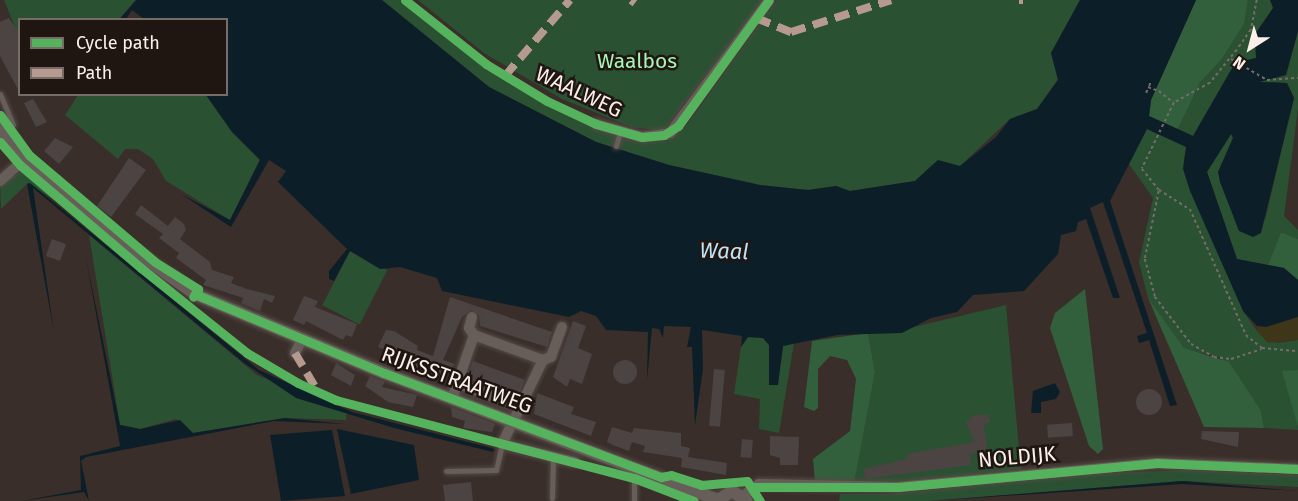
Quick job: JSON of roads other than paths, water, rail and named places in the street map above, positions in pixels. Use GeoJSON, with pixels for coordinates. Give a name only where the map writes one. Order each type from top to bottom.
{"type":"FeatureCollection","features":[{"type":"Feature","properties":{"kind":"street","name":"WAALWEG"},"geometry":{"type":"LineString","coordinates":[[596,124],[620,132],[656,136],[678,126],[769,0]]}},
{"type":"Feature","properties":{"kind":"street","name":"RIJKSSTRAATWEG"},"geometry":{"type":"LineString","coordinates":[[0,128],[25,159],[168,278],[302,340],[452,399],[558,436],[636,473],[697,487],[718,500]]}},
{"type":"Feature","properties":{"kind":"street"},"geometry":{"type":"LineString","coordinates":[[0,181],[25,159]]}},
{"type":"Feature","properties":{"kind":"street"},"geometry":{"type":"LineString","coordinates":[[472,318],[469,328],[474,335],[543,360],[551,357],[562,327]]}},
{"type":"Feature","properties":{"kind":"street"},"geometry":{"type":"LineString","coordinates":[[452,399],[474,335]]}},
{"type":"Feature","properties":{"kind":"street"},"geometry":{"type":"LineString","coordinates":[[295,353],[302,340]]}},
{"type":"Feature","properties":{"kind":"street"},"geometry":{"type":"LineString","coordinates":[[502,444],[523,408],[543,360]]}},
{"type":"Feature","properties":{"kind":"street"},"geometry":{"type":"LineString","coordinates":[[457,383],[523,408]]}},
{"type":"Feature","properties":{"kind":"street"},"geometry":{"type":"LineString","coordinates":[[553,456],[558,436]]}},
{"type":"Feature","properties":{"kind":"street","name":"RIJKSSTRAATWEG"},"geometry":{"type":"LineString","coordinates":[[502,444],[575,462]]}},
{"type":"Feature","properties":{"kind":"street","name":"NOLDIJK"},"geometry":{"type":"LineString","coordinates":[[738,492],[759,484],[898,487],[1157,463],[1298,469]]}},
{"type":"Feature","properties":{"kind":"street"},"geometry":{"type":"LineString","coordinates":[[718,500],[738,492]]}},
{"type":"Feature","properties":{"kind":"lane"},"geometry":{"type":"LineString","coordinates":[[0,94],[13,124]]}},
{"type":"Feature","properties":{"kind":"lane"},"geometry":{"type":"LineString","coordinates":[[616,146],[620,132]]}},
{"type":"Feature","properties":{"kind":"lane"},"geometry":{"type":"LineString","coordinates":[[446,471],[496,470],[502,444]]}},
{"type":"Feature","properties":{"kind":"lane"},"geometry":{"type":"LineString","coordinates":[[552,498],[553,456]]}},
{"type":"Feature","properties":{"kind":"lane"},"geometry":{"type":"LineString","coordinates":[[634,501],[636,473]]}},
{"type":"Feature","properties":{"kind":"water","name":"Waal"},"geometry":{"type":"Polygon","coordinates":[[[136,0],[382,0],[489,87],[596,142],[669,165],[760,185],[808,190],[836,186],[850,191],[915,181],[938,160],[960,166],[996,137],[1010,119],[1037,109],[1058,80],[1051,53],[1080,0],[1196,0],[1151,100],[1149,116],[1193,136],[1235,63],[1256,58],[1255,34],[1273,8],[1270,0],[1298,0],[1298,31],[1286,75],[1260,82],[1287,83],[1294,98],[1261,233],[1253,237],[1239,231],[1220,182],[1218,172],[1233,138],[1231,134],[1207,172],[1237,259],[1284,268],[1298,280],[1298,317],[1266,327],[1257,326],[1243,311],[1190,191],[1183,169],[1186,147],[1147,129],[1110,201],[1177,405],[1170,406],[1149,340],[1139,343],[1137,336],[1147,333],[1103,202],[1090,208],[1120,298],[1113,298],[1086,219],[1078,222],[1076,231],[1061,235],[1058,254],[1024,291],[973,295],[957,312],[931,318],[902,333],[837,335],[783,346],[778,385],[769,385],[769,345],[763,338],[748,337],[741,347],[742,336],[702,330],[703,369],[695,425],[692,347],[687,347],[691,327],[664,326],[663,338],[659,329],[652,328],[647,380],[648,332],[606,330],[596,316],[581,311],[569,317],[442,291],[437,278],[400,267],[380,269],[350,251],[334,281],[329,279],[329,271],[347,249],[278,182],[286,171],[269,160],[231,227],[181,194],[230,220],[260,160],[232,132],[207,96],[228,96],[228,18],[143,18],[132,10],[127,18],[121,18],[136,0]]]}},
{"type":"Feature","properties":{"kind":"water"},"geometry":{"type":"Polygon","coordinates":[[[30,183],[259,370],[352,412],[495,449],[493,452],[394,428],[296,398],[244,363],[33,188],[54,332],[27,184],[30,183]]]}},
{"type":"Feature","properties":{"kind":"water"},"geometry":{"type":"Polygon","coordinates":[[[86,258],[120,425],[140,429],[180,420],[193,433],[285,418],[345,424],[274,421],[86,457],[81,461],[89,501],[84,492],[21,501],[81,490],[80,456],[120,446],[86,258]]]}},
{"type":"Feature","properties":{"kind":"water"},"geometry":{"type":"Polygon","coordinates":[[[1055,383],[1060,392],[1056,399],[1041,402],[1041,413],[1031,413],[1033,391],[1055,383]]]}},
{"type":"Feature","properties":{"kind":"water"},"geometry":{"type":"Polygon","coordinates":[[[337,429],[414,445],[419,480],[351,494],[337,429]]]}},
{"type":"Feature","properties":{"kind":"water"},"geometry":{"type":"Polygon","coordinates":[[[332,430],[345,496],[281,501],[270,435],[332,430]]]}},
{"type":"Feature","properties":{"kind":"water"},"geometry":{"type":"Polygon","coordinates":[[[1183,481],[1298,491],[1183,484],[929,501],[1183,481]]]}},
{"type":"Feature","properties":{"kind":"park label","name":"Waalbos"},"geometry":{"type":"Point","coordinates":[637,61]}}]}
